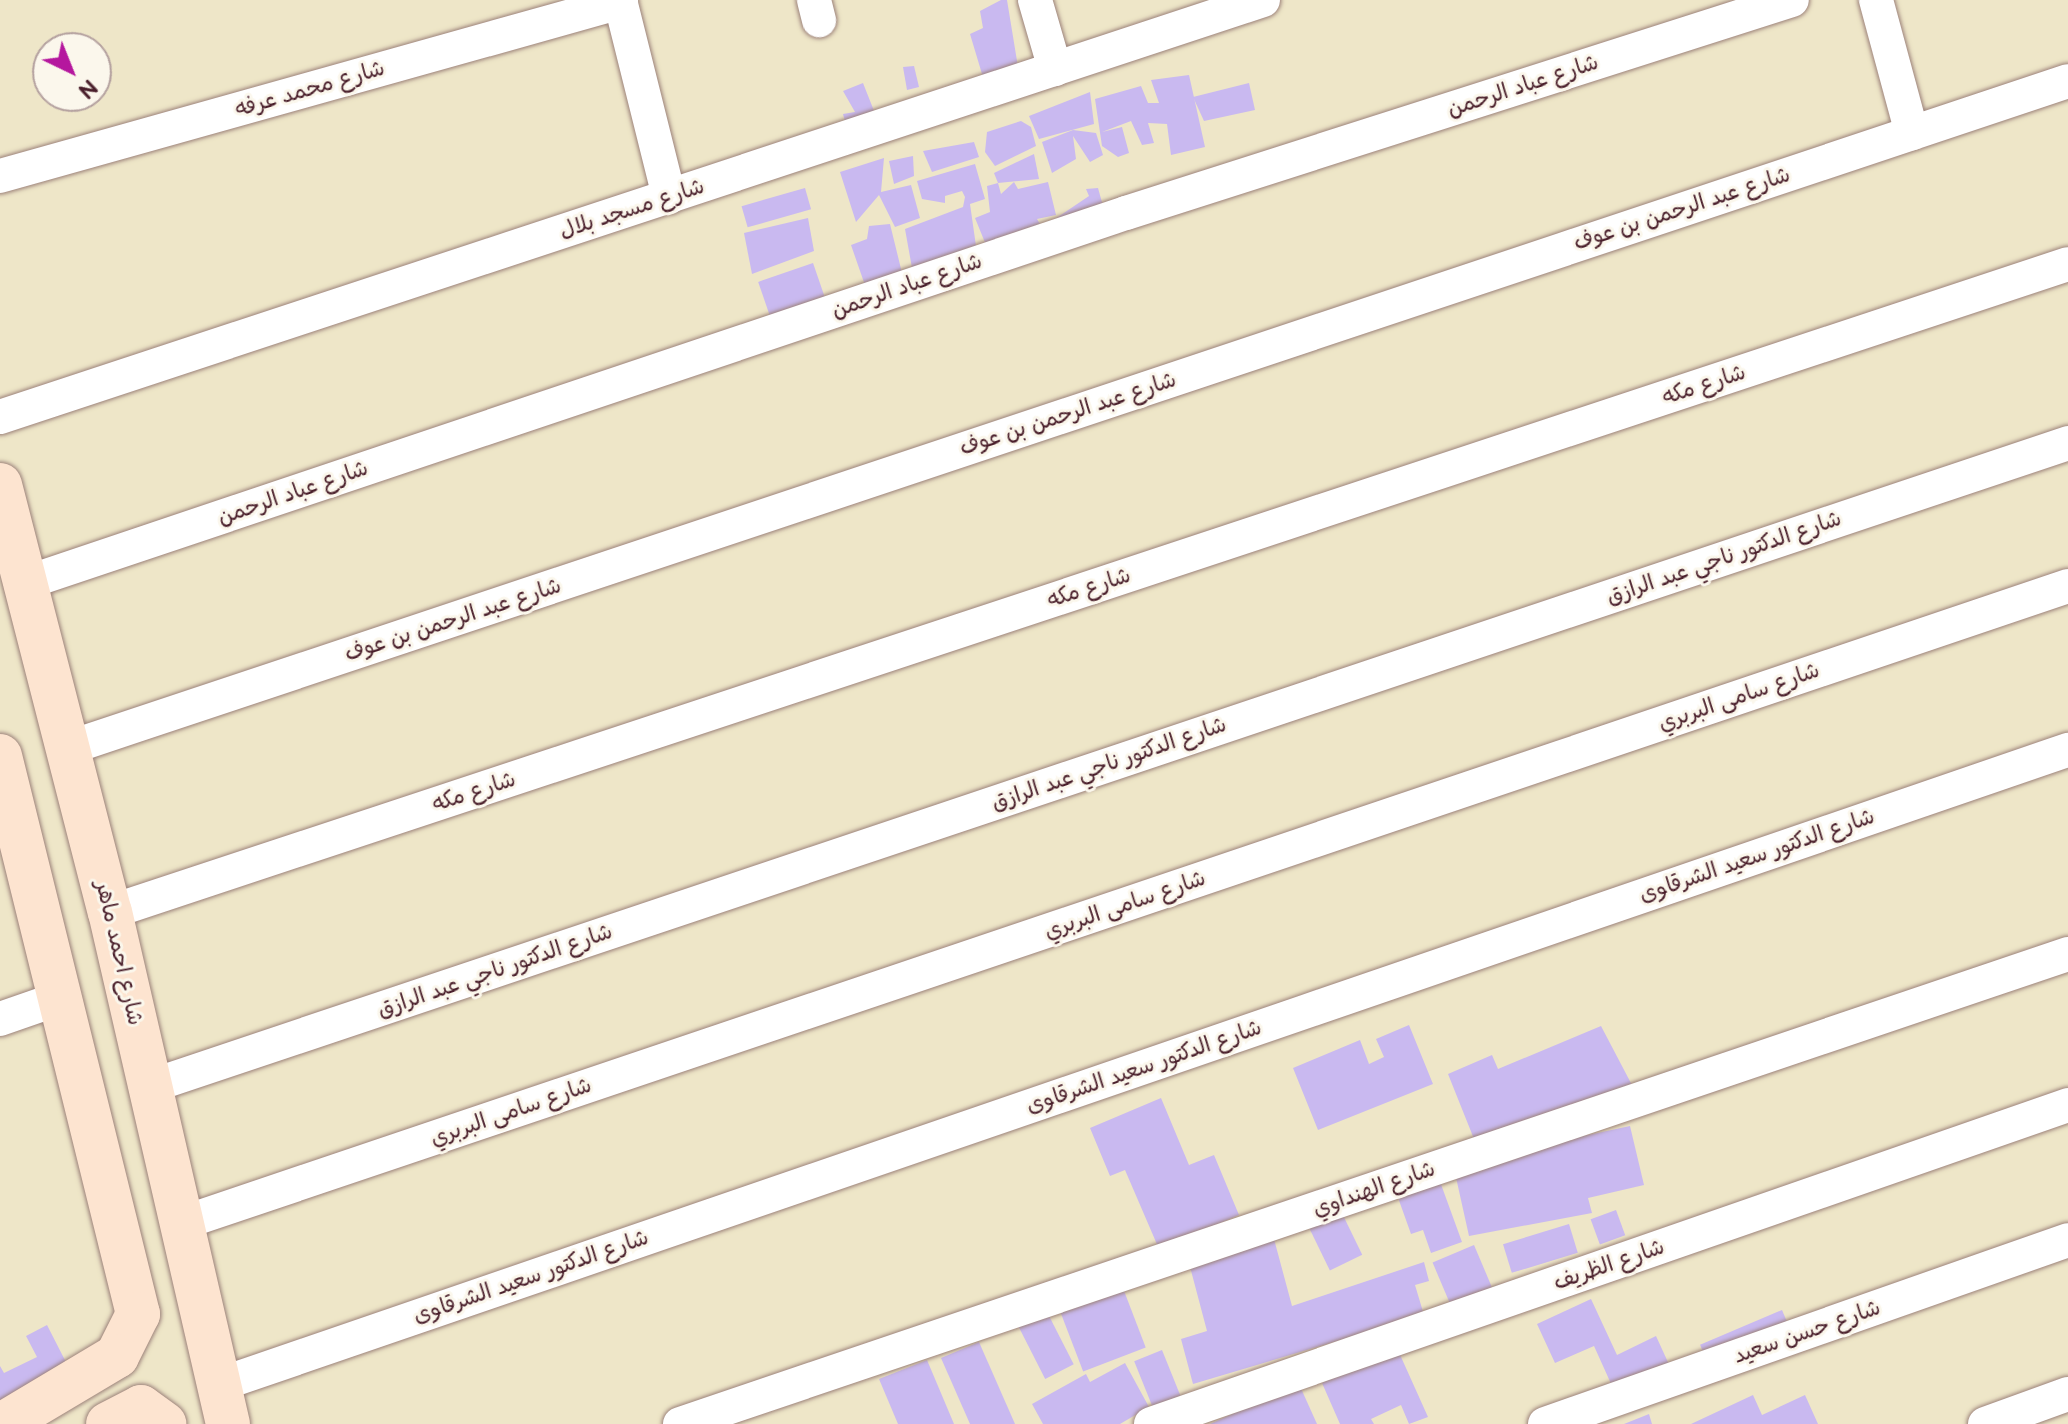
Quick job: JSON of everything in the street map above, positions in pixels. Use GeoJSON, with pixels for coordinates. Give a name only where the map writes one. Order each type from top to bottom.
{"type":"FeatureCollection","features":[{"type":"Feature","properties":{"kind":"main road","name":"شارع احمد ماهر"},"geometry":{"type":"LineString","coordinates":[[0,485],[110,912],[224,1404]]}},
{"type":"Feature","properties":{"kind":"main road"},"geometry":{"type":"LineString","coordinates":[[0,756],[12,855],[63,997],[135,1297],[136,1330],[117,1356],[3,1424]]}},
{"type":"Feature","properties":{"kind":"main road"},"geometry":{"type":"LineString","coordinates":[[108,1424],[158,1416]]}},
{"type":"Feature","properties":{"kind":"street"},"geometry":{"type":"LineString","coordinates":[[1035,0],[1055,69]]}},
{"type":"Feature","properties":{"kind":"street","name":"شارع مسجد بلال"},"geometry":{"type":"LineString","coordinates":[[0,417],[1263,0]]}},
{"type":"Feature","properties":{"kind":"street","name":"شارع عباد الرحمن"},"geometry":{"type":"LineString","coordinates":[[25,583],[1126,213],[1792,0]]}},
{"type":"Feature","properties":{"kind":"street"},"geometry":{"type":"LineString","coordinates":[[1876,0],[1912,133]]}},
{"type":"Feature","properties":{"kind":"street"},"geometry":{"type":"LineString","coordinates":[[621,1],[669,197]]}},
{"type":"Feature","properties":{"kind":"street","name":"شارع محمد عرفه"},"geometry":{"type":"LineString","coordinates":[[0,176],[621,1]]}},
{"type":"Feature","properties":{"kind":"street","name":"شارع عبد الرحمن بن عوف"},"geometry":{"type":"LineString","coordinates":[[68,748],[2068,81]]}},
{"type":"Feature","properties":{"kind":"street","name":"شارع مكه"},"geometry":{"type":"LineString","coordinates":[[110,912],[2068,264]]}},
{"type":"Feature","properties":{"kind":"street","name":"شارع الدكتور ناجي عبد الرازق"},"geometry":{"type":"LineString","coordinates":[[151,1086],[2068,443]]}},
{"type":"Feature","properties":{"kind":"street","name":"شارع سامى البربري"},"geometry":{"type":"LineString","coordinates":[[182,1223],[2068,586]]}},
{"type":"Feature","properties":{"kind":"street","name":"شارع الدكتور سعيد الشرقاوى"},"geometry":{"type":"LineString","coordinates":[[224,1404],[2068,750]]}},
{"type":"Feature","properties":{"kind":"street","name":"شارع الهنداوي"},"geometry":{"type":"LineString","coordinates":[[680,1424],[2068,954]]}},
{"type":"Feature","properties":{"kind":"street"},"geometry":{"type":"LineString","coordinates":[[0,1019],[63,997]]}},
{"type":"Feature","properties":{"kind":"street","name":"شارع الظريف"},"geometry":{"type":"LineString","coordinates":[[1151,1424],[2068,1105]]}},
{"type":"Feature","properties":{"kind":"street","name":"شارع حسن سعيد"},"geometry":{"type":"LineString","coordinates":[[1545,1424],[2068,1240]]}},
{"type":"Feature","properties":{"kind":"street"},"geometry":{"type":"LineString","coordinates":[[1985,1424],[2068,1394]]}},
{"type":"Feature","properties":{"kind":"building"},"geometry":{"type":"Polygon","coordinates":[[[1007,0],[1019,73],[985,84],[970,34],[983,28],[980,11],[1007,0]]]}},
{"type":"Feature","properties":{"kind":"building"},"geometry":{"type":"Polygon","coordinates":[[[914,66],[919,87],[907,90],[903,67],[914,66]]]}},
{"type":"Feature","properties":{"kind":"building"},"geometry":{"type":"Polygon","coordinates":[[[1189,75],[1205,147],[1171,155],[1167,124],[1148,123],[1154,143],[1142,145],[1131,121],[1102,132],[1122,127],[1129,153],[1118,157],[1102,146],[1095,99],[1141,86],[1148,103],[1159,103],[1151,80],[1189,75]]]}},
{"type":"Feature","properties":{"kind":"building"},"geometry":{"type":"Polygon","coordinates":[[[863,83],[878,121],[848,133],[843,114],[855,112],[843,91],[863,83]]]}},
{"type":"Feature","properties":{"kind":"building"},"geometry":{"type":"Polygon","coordinates":[[[1249,83],[1255,110],[1204,121],[1193,97],[1249,83]]]}},
{"type":"Feature","properties":{"kind":"building"},"geometry":{"type":"Polygon","coordinates":[[[1090,92],[1094,124],[1039,139],[1029,116],[1090,92]]]}},
{"type":"Feature","properties":{"kind":"building"},"geometry":{"type":"Polygon","coordinates":[[[1021,121],[1031,127],[1036,146],[995,166],[985,152],[987,132],[1021,121]]]}},
{"type":"Feature","properties":{"kind":"building"},"geometry":{"type":"Polygon","coordinates":[[[1073,130],[1096,133],[1103,155],[1090,162],[1073,136],[1076,159],[1052,173],[1042,142],[1073,130]]]}},
{"type":"Feature","properties":{"kind":"building"},"geometry":{"type":"Polygon","coordinates":[[[974,142],[979,157],[932,172],[923,151],[974,142]]]}},
{"type":"Feature","properties":{"kind":"building"},"geometry":{"type":"Polygon","coordinates":[[[1034,154],[1039,179],[998,183],[994,173],[1034,154]]]}},
{"type":"Feature","properties":{"kind":"building"},"geometry":{"type":"Polygon","coordinates":[[[913,156],[914,176],[894,184],[889,161],[913,156]]]}},
{"type":"Feature","properties":{"kind":"building"},"geometry":{"type":"Polygon","coordinates":[[[884,158],[881,192],[911,185],[920,218],[895,227],[879,195],[856,222],[840,172],[884,158]]]}},
{"type":"Feature","properties":{"kind":"building"},"geometry":{"type":"Polygon","coordinates":[[[975,164],[985,199],[970,204],[976,246],[912,268],[905,229],[963,207],[965,197],[962,191],[945,196],[945,203],[922,199],[917,181],[975,164]]]}},
{"type":"Feature","properties":{"kind":"building"},"geometry":{"type":"Polygon","coordinates":[[[1014,182],[1018,189],[1048,182],[1056,215],[1037,219],[1043,229],[986,245],[975,218],[990,212],[987,186],[998,183],[1001,194],[1014,182]]]}},
{"type":"Feature","properties":{"kind":"building"},"geometry":{"type":"Polygon","coordinates":[[[805,188],[811,209],[748,227],[742,206],[805,188]]]}},
{"type":"Feature","properties":{"kind":"building"},"geometry":{"type":"Polygon","coordinates":[[[1098,188],[1105,213],[1052,221],[1089,196],[1086,189],[1098,188]]]}},
{"type":"Feature","properties":{"kind":"building"},"geometry":{"type":"Polygon","coordinates":[[[808,218],[814,251],[752,274],[744,233],[808,218]]]}},
{"type":"Feature","properties":{"kind":"building"},"geometry":{"type":"Polygon","coordinates":[[[890,224],[903,277],[867,291],[851,245],[867,239],[869,226],[890,224]]]}},
{"type":"Feature","properties":{"kind":"building"},"geometry":{"type":"Polygon","coordinates":[[[813,263],[828,306],[773,325],[758,282],[813,263]]]}},
{"type":"Feature","properties":{"kind":"building"},"geometry":{"type":"Polygon","coordinates":[[[1409,1025],[1433,1084],[1318,1130],[1293,1068],[1360,1040],[1369,1064],[1384,1057],[1376,1039],[1409,1025]]]}},
{"type":"Feature","properties":{"kind":"building"},"geometry":{"type":"Polygon","coordinates":[[[1601,1026],[1633,1087],[1474,1139],[1448,1074],[1492,1055],[1498,1069],[1601,1026]]]}},
{"type":"Feature","properties":{"kind":"building"},"geometry":{"type":"Polygon","coordinates":[[[1161,1098],[1189,1165],[1214,1155],[1239,1215],[1159,1249],[1125,1170],[1110,1176],[1090,1128],[1161,1098]]]}},
{"type":"Feature","properties":{"kind":"building"},"geometry":{"type":"Polygon","coordinates":[[[1630,1126],[1644,1185],[1588,1198],[1592,1213],[1469,1236],[1453,1164],[1630,1126]]]}},
{"type":"Feature","properties":{"kind":"building"},"geometry":{"type":"Polygon","coordinates":[[[1438,1176],[1462,1242],[1431,1253],[1423,1230],[1411,1234],[1396,1192],[1438,1176]]]}},
{"type":"Feature","properties":{"kind":"building"},"geometry":{"type":"Polygon","coordinates":[[[1339,1207],[1362,1255],[1330,1270],[1307,1223],[1339,1207]]]}},
{"type":"Feature","properties":{"kind":"building"},"geometry":{"type":"Polygon","coordinates":[[[1616,1210],[1625,1235],[1600,1245],[1591,1219],[1616,1210]]]}},
{"type":"Feature","properties":{"kind":"building"},"geometry":{"type":"Polygon","coordinates":[[[1569,1224],[1578,1253],[1512,1273],[1503,1244],[1569,1224]]]}},
{"type":"Feature","properties":{"kind":"building"},"geometry":{"type":"Polygon","coordinates":[[[1274,1239],[1292,1306],[1424,1262],[1429,1281],[1415,1285],[1424,1315],[1193,1384],[1181,1339],[1207,1331],[1189,1263],[1274,1239]]]}},
{"type":"Feature","properties":{"kind":"building"},"geometry":{"type":"Polygon","coordinates":[[[1474,1245],[1493,1289],[1451,1307],[1433,1263],[1474,1245]]]}},
{"type":"Feature","properties":{"kind":"building"},"geometry":{"type":"Polygon","coordinates":[[[1121,1283],[1146,1347],[1083,1371],[1058,1307],[1121,1283]]]}},
{"type":"Feature","properties":{"kind":"building"},"geometry":{"type":"Polygon","coordinates":[[[1591,1299],[1617,1355],[1656,1336],[1672,1371],[1617,1397],[1594,1346],[1555,1363],[1537,1324],[1591,1299]]]}},
{"type":"Feature","properties":{"kind":"building"},"geometry":{"type":"Polygon","coordinates":[[[1046,1310],[1074,1364],[1045,1379],[1017,1325],[1046,1310]]]}},
{"type":"Feature","properties":{"kind":"building"},"geometry":{"type":"Polygon","coordinates":[[[1782,1310],[1793,1336],[1711,1371],[1700,1345],[1782,1310]]]}},
{"type":"Feature","properties":{"kind":"building"},"geometry":{"type":"Polygon","coordinates":[[[47,1325],[71,1372],[0,1408],[0,1366],[4,1373],[37,1357],[26,1336],[47,1325]]]}},
{"type":"Feature","properties":{"kind":"building"},"geometry":{"type":"Polygon","coordinates":[[[979,1342],[1015,1424],[970,1424],[941,1358],[979,1342]]]}},
{"type":"Feature","properties":{"kind":"building"},"geometry":{"type":"Polygon","coordinates":[[[1397,1348],[1428,1417],[1409,1424],[1401,1405],[1371,1419],[1374,1424],[1340,1424],[1322,1383],[1397,1348]]]}},
{"type":"Feature","properties":{"kind":"building"},"geometry":{"type":"Polygon","coordinates":[[[1162,1350],[1182,1399],[1154,1410],[1134,1361],[1162,1350]]]}},
{"type":"Feature","properties":{"kind":"building"},"geometry":{"type":"Polygon","coordinates":[[[927,1360],[954,1424],[898,1424],[879,1379],[927,1360]]]}},
{"type":"Feature","properties":{"kind":"building"},"geometry":{"type":"Polygon","coordinates":[[[1125,1363],[1149,1407],[1120,1424],[1043,1424],[1032,1404],[1086,1374],[1090,1382],[1125,1363]]]}},
{"type":"Feature","properties":{"kind":"building"},"geometry":{"type":"Polygon","coordinates":[[[1299,1384],[1317,1424],[1210,1424],[1299,1384]]]}},
{"type":"Feature","properties":{"kind":"building"},"geometry":{"type":"Polygon","coordinates":[[[1753,1395],[1762,1415],[1805,1395],[1818,1424],[1691,1424],[1753,1395]]]}},
{"type":"Feature","properties":{"kind":"building"},"geometry":{"type":"Polygon","coordinates":[[[1649,1414],[1652,1424],[1624,1424],[1649,1414]]]}}]}
